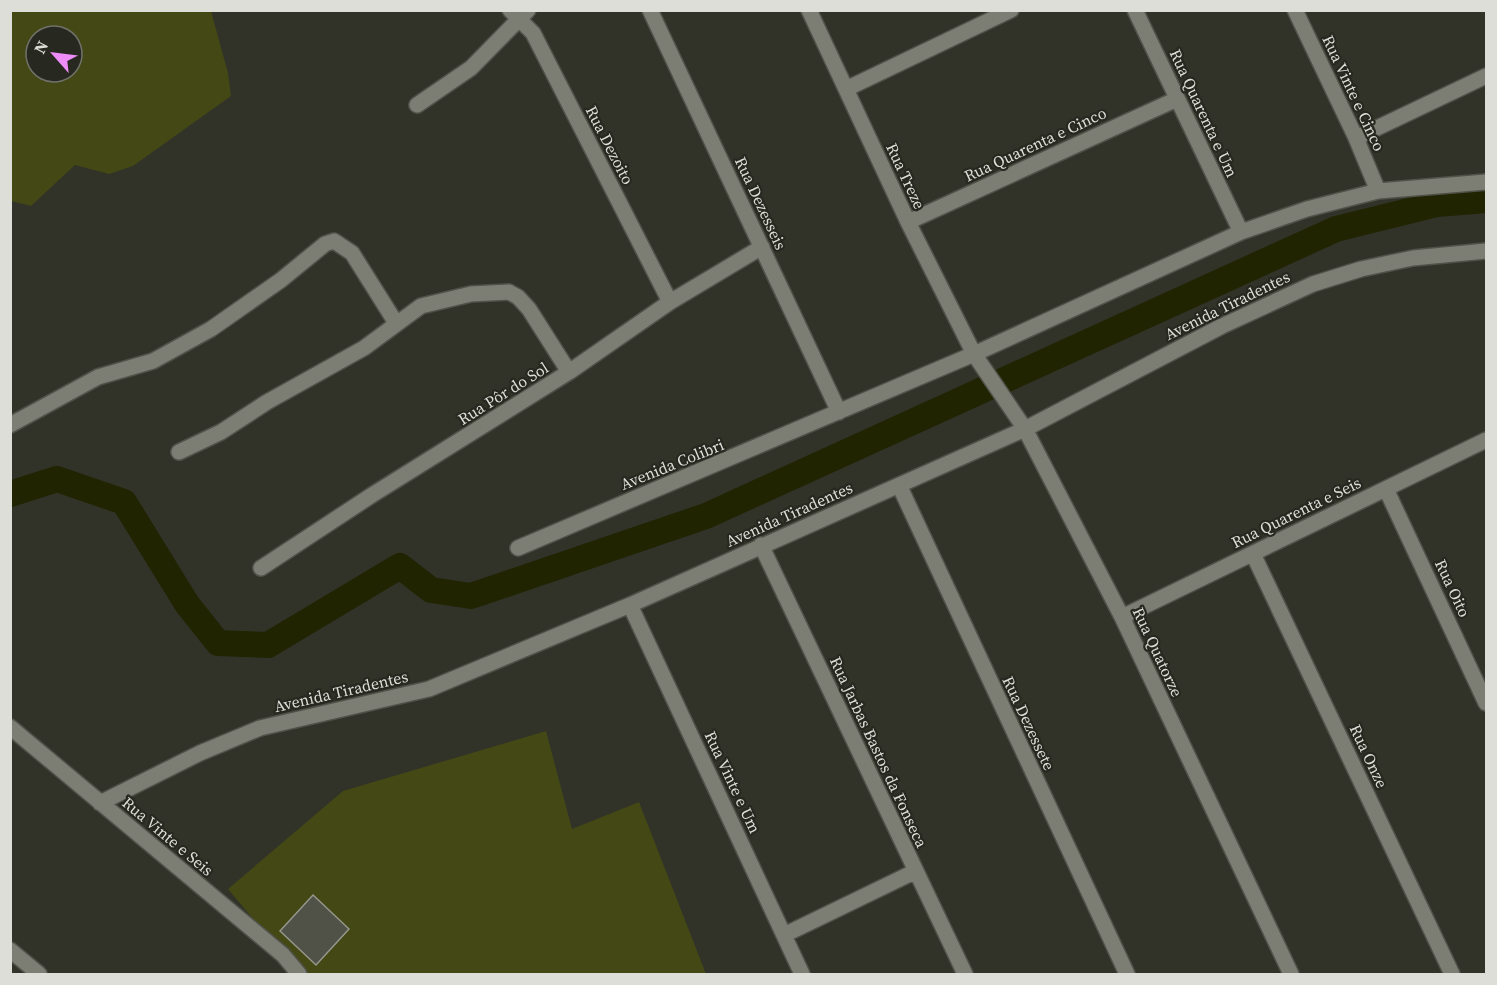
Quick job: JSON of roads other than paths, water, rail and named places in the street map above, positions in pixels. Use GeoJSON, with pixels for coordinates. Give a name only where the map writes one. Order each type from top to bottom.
{"type":"FeatureCollection","features":[{"type":"Feature","properties":{"kind":"street","name":"Rua Dezesseis"},"geometry":{"type":"LineString","coordinates":[[650,10],[839,412]]}},
{"type":"Feature","properties":{"kind":"street","name":"Rua Treze"},"geometry":{"type":"LineString","coordinates":[[809,10],[908,222],[974,354]]}},
{"type":"Feature","properties":{"kind":"street"},"geometry":{"type":"LineString","coordinates":[[846,89],[1011,10]]}},
{"type":"Feature","properties":{"kind":"street","name":"Rua Quarenta e Um"},"geometry":{"type":"LineString","coordinates":[[1135,10],[1240,232]]}},
{"type":"Feature","properties":{"kind":"street","name":"Rua Vinte e Cinco"},"geometry":{"type":"LineString","coordinates":[[1295,10],[1356,138],[1378,191]]}},
{"type":"Feature","properties":{"kind":"street"},"geometry":{"type":"LineString","coordinates":[[417,105],[471,68],[503,38],[519,13]]}},
{"type":"Feature","properties":{"kind":"street","name":"Rua Dezoito"},"geometry":{"type":"LineString","coordinates":[[519,13],[533,33],[670,302]]}},
{"type":"Feature","properties":{"kind":"street"},"geometry":{"type":"LineString","coordinates":[[1356,138],[1486,76]]}},
{"type":"Feature","properties":{"kind":"street","name":"Rua Quarenta e Cinco"},"geometry":{"type":"LineString","coordinates":[[908,222],[1177,99]]}},
{"type":"Feature","properties":{"kind":"street"},"geometry":{"type":"LineString","coordinates":[[839,412],[974,354],[1240,232],[1307,209],[1378,191],[1486,182]]}},
{"type":"Feature","properties":{"kind":"street"},"geometry":{"type":"LineString","coordinates":[[10,425],[99,377],[153,361],[211,329],[281,280],[325,244],[334,241],[352,253],[396,323]]}},
{"type":"Feature","properties":{"kind":"street","name":"Rua Pôr do Sol"},"geometry":{"type":"LineString","coordinates":[[261,568],[372,495],[569,372],[670,302],[762,247]]}},
{"type":"Feature","properties":{"kind":"street","name":"Avenida Tiradentes"},"geometry":{"type":"LineString","coordinates":[[100,803],[200,753],[260,728],[429,689],[630,605],[1025,429],[1222,326],[1312,284],[1361,268],[1413,258],[1486,251]]}},
{"type":"Feature","properties":{"kind":"street"},"geometry":{"type":"LineString","coordinates":[[179,452],[221,432],[267,402],[342,362],[421,306],[471,294],[509,292],[518,297],[529,309],[569,372]]}},
{"type":"Feature","properties":{"kind":"street","name":"Rua Quatorze"},"geometry":{"type":"LineString","coordinates":[[974,354],[1011,412],[1025,429],[1122,617],[1291,975]]}},
{"type":"Feature","properties":{"kind":"street","name":"Avenida Colibri"},"geometry":{"type":"LineString","coordinates":[[518,548],[839,412]]}},
{"type":"Feature","properties":{"kind":"street","name":"Rua Quarenta e Seis"},"geometry":{"type":"LineString","coordinates":[[1122,617],[1486,440]]}},
{"type":"Feature","properties":{"kind":"street","name":"Rua Dezessete"},"geometry":{"type":"LineString","coordinates":[[899,485],[1127,975]]}},
{"type":"Feature","properties":{"kind":"street","name":"Rua Oito"},"geometry":{"type":"LineString","coordinates":[[1386,489],[1486,703]]}},
{"type":"Feature","properties":{"kind":"street","name":"Rua Jarbas Bastos da Fonseca"},"geometry":{"type":"LineString","coordinates":[[761,545],[965,975]]}},
{"type":"Feature","properties":{"kind":"street","name":"Rua Onze"},"geometry":{"type":"LineString","coordinates":[[1253,554],[1452,975]]}},
{"type":"Feature","properties":{"kind":"street","name":"Rua Vinte e Um"},"geometry":{"type":"LineString","coordinates":[[630,605],[802,975]]}},
{"type":"Feature","properties":{"kind":"street","name":"Rua Vinte e Seis"},"geometry":{"type":"LineString","coordinates":[[10,727],[283,955],[299,975]]}},
{"type":"Feature","properties":{"kind":"street"},"geometry":{"type":"LineString","coordinates":[[784,934],[916,871]]}},
{"type":"Feature","properties":{"kind":"street"},"geometry":{"type":"LineString","coordinates":[[10,950],[39,975]]}},
{"type":"Feature","properties":{"kind":"waterway"},"geometry":{"type":"LineString","coordinates":[[10,494],[57,479],[124,502],[187,604],[218,643],[268,645],[400,566],[431,590],[471,596],[706,516],[1336,229],[1437,204],[1486,200]]}}]}
